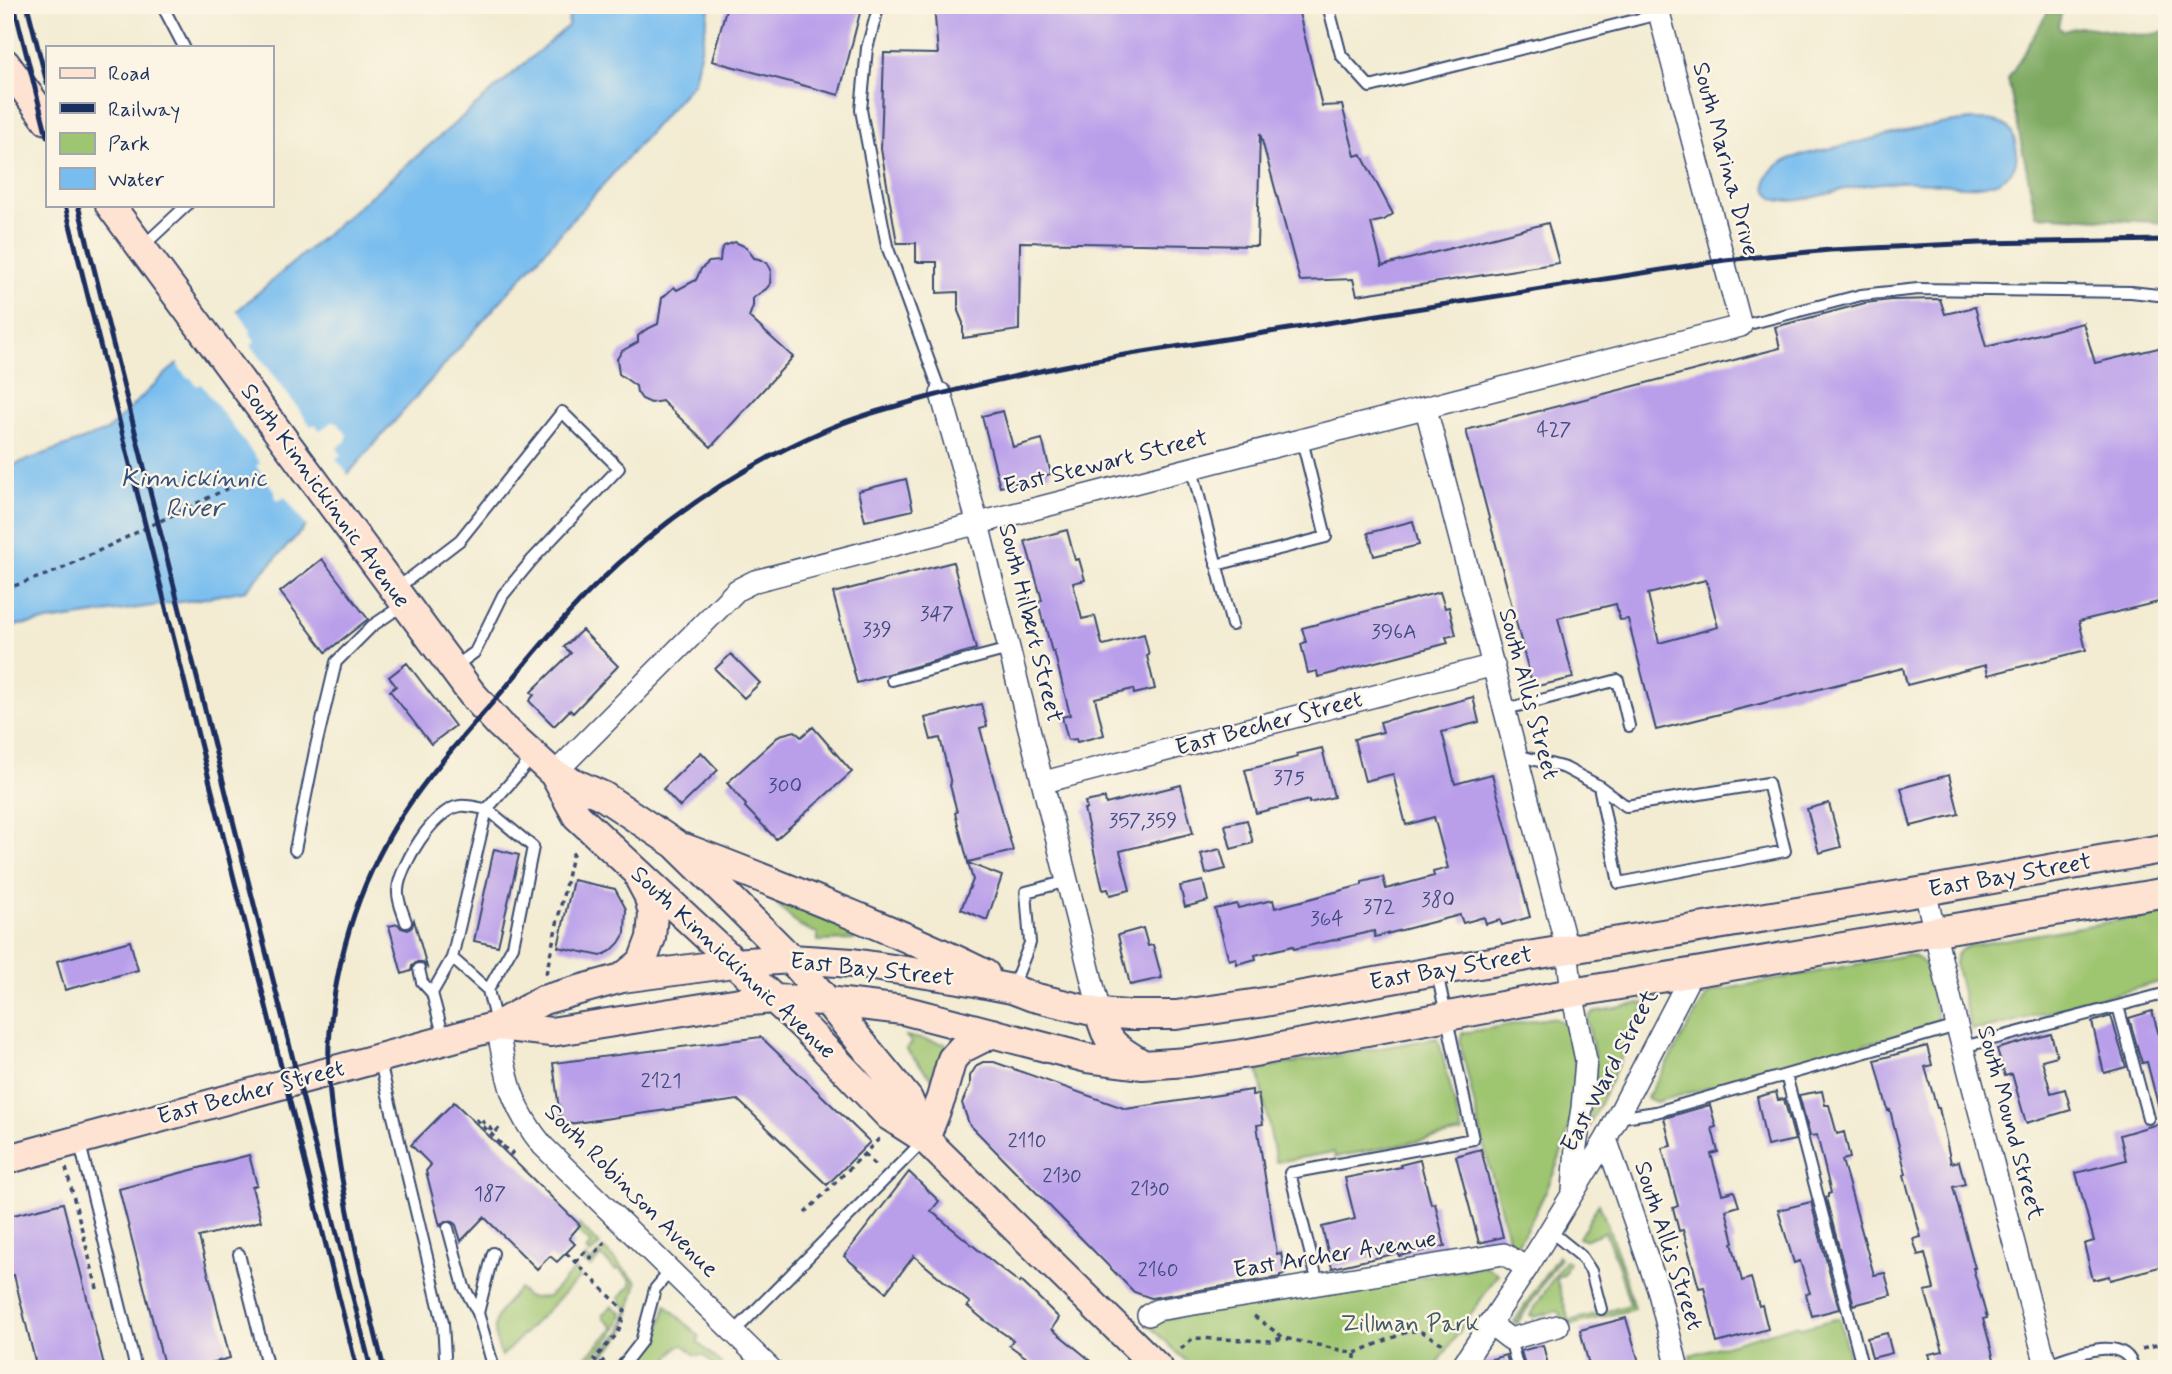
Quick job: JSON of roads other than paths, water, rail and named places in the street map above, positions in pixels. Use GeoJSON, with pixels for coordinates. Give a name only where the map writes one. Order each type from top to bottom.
{"type":"FeatureCollection","features":[{"type":"Feature","properties":{"kind":"main road"},"geometry":{"type":"LineString","coordinates":[[5,63],[46,119]]}},
{"type":"Feature","properties":{"kind":"main road","name":"South Kinnickinnic Avenue"},"geometry":{"type":"LineString","coordinates":[[111,206],[472,694],[500,725],[544,765],[603,796],[675,845],[791,959],[827,1001],[908,1099],[925,1139]]}},
{"type":"Feature","properties":{"kind":"main road","name":"South Kinnickinnic Avenue"},"geometry":{"type":"LineString","coordinates":[[544,765],[577,816],[802,1025],[889,1115],[925,1139],[1159,1369]]}},
{"type":"Feature","properties":{"kind":"main road"},"geometry":{"type":"LineString","coordinates":[[675,845],[751,872],[948,955],[1012,989]]}},
{"type":"Feature","properties":{"kind":"main road","name":"East Bay Street"},"geometry":{"type":"LineString","coordinates":[[734,963],[791,959],[853,963],[1012,989],[1100,1013],[1176,1015],[2167,848]]}},
{"type":"Feature","properties":{"kind":"main road"},"geometry":{"type":"LineString","coordinates":[[622,978],[642,962],[652,938],[653,913],[648,895],[636,871]]}},
{"type":"Feature","properties":{"kind":"main road","name":"East Bay Street"},"geometry":{"type":"LineString","coordinates":[[773,999],[827,1001],[903,1010],[1087,1058],[1143,1065],[1188,1062],[1572,993],[2167,892]]}},
{"type":"Feature","properties":{"kind":"main road"},"geometry":{"type":"LineString","coordinates":[[1685,931],[1692,973]]}},
{"type":"Feature","properties":{"kind":"main road","name":"East Becher Street"},"geometry":{"type":"LineString","coordinates":[[5,1160],[497,1026],[543,1000],[622,978],[734,963]]}},
{"type":"Feature","properties":{"kind":"main road","name":"East Becher Street"},"geometry":{"type":"LineString","coordinates":[[497,1026],[551,1032],[724,1004],[773,999]]}},
{"type":"Feature","properties":{"kind":"main road"},"geometry":{"type":"LineString","coordinates":[[1100,1013],[1104,1032],[1114,1047],[1143,1065]]}},
{"type":"Feature","properties":{"kind":"main road"},"geometry":{"type":"LineString","coordinates":[[925,1139],[952,1059],[961,1049],[993,1033]]}},
{"type":"Feature","properties":{"kind":"street","name":"South Marina Drive"},"geometry":{"type":"LineString","coordinates":[[1658,10],[1741,326]]}},
{"type":"Feature","properties":{"kind":"street","name":"East Stewart Street"},"geometry":{"type":"LineString","coordinates":[[544,765],[737,590],[755,581],[1741,326]]}},
{"type":"Feature","properties":{"kind":"street","name":"South Hilbert Street"},"geometry":{"type":"LineString","coordinates":[[941,394],[978,524],[1100,1013]]}},
{"type":"Feature","properties":{"kind":"street","name":"South Allis Street"},"geometry":{"type":"LineString","coordinates":[[1426,409],[1567,948],[1572,993]]}},
{"type":"Feature","properties":{"kind":"street","name":"East Becher Street"},"geometry":{"type":"LineString","coordinates":[[1044,782],[1494,665]]}},
{"type":"Feature","properties":{"kind":"street","name":"South Mound Street"},"geometry":{"type":"LineString","coordinates":[[1924,891],[2046,1366]]}},
{"type":"Feature","properties":{"kind":"street","name":"East Ward Street"},"geometry":{"type":"LineString","coordinates":[[1460,1369],[1527,1268],[1606,1139],[1692,973]]}},
{"type":"Feature","properties":{"kind":"street","name":"East Ward Street"},"geometry":{"type":"LineString","coordinates":[[1572,993],[1586,1060],[1573,1192]]}},
{"type":"Feature","properties":{"kind":"street","name":"South Robinson Avenue"},"geometry":{"type":"LineString","coordinates":[[497,1026],[511,1093],[528,1128],[543,1146],[771,1369]]}},
{"type":"Feature","properties":{"kind":"street","name":"South Allis Street"},"geometry":{"type":"LineString","coordinates":[[1606,1139],[1658,1289],[1678,1369]]}},
{"type":"Feature","properties":{"kind":"street","name":"East Archer Avenue"},"geometry":{"type":"LineString","coordinates":[[1148,1315],[1157,1310],[1504,1254],[1527,1268]]}},
{"type":"Feature","properties":{"kind":"street"},"geometry":{"type":"LineString","coordinates":[[1489,1324],[1510,1339],[1558,1326]]}},
{"type":"Feature","properties":{"kind":"lane"},"geometry":{"type":"LineString","coordinates":[[162,5],[183,46]]}},
{"type":"Feature","properties":{"kind":"lane","name":"South Hilbert Street"},"geometry":{"type":"LineString","coordinates":[[878,5],[867,48],[862,110],[887,246],[941,394]]}},
{"type":"Feature","properties":{"kind":"lane"},"geometry":{"type":"LineString","coordinates":[[1328,5],[1341,55],[1370,87],[1658,10]]}},
{"type":"Feature","properties":{"kind":"lane"},"geometry":{"type":"LineString","coordinates":[[142,247],[186,206]]}},
{"type":"Feature","properties":{"kind":"lane"},"geometry":{"type":"LineString","coordinates":[[1741,326],[1861,295],[1918,289],[2131,292],[2167,296]]}},
{"type":"Feature","properties":{"kind":"lane"},"geometry":{"type":"LineString","coordinates":[[295,850],[336,662],[417,575],[460,540],[562,412],[618,468],[503,595],[475,652],[453,668]]}},
{"type":"Feature","properties":{"kind":"lane"},"geometry":{"type":"LineString","coordinates":[[1216,565],[1326,537],[1302,440]]}},
{"type":"Feature","properties":{"kind":"lane"},"geometry":{"type":"LineString","coordinates":[[1192,469],[1231,625]]}},
{"type":"Feature","properties":{"kind":"lane"},"geometry":{"type":"LineString","coordinates":[[892,680],[1009,649]]}},
{"type":"Feature","properties":{"kind":"lane"},"geometry":{"type":"LineString","coordinates":[[1506,709],[1618,680],[1629,726]]}},
{"type":"Feature","properties":{"kind":"lane"},"geometry":{"type":"LineString","coordinates":[[1517,755],[1565,768],[1599,786],[1626,806],[1768,783],[1784,851],[1619,883],[1599,786]]}},
{"type":"Feature","properties":{"kind":"lane"},"geometry":{"type":"LineString","coordinates":[[432,993],[452,958],[487,809],[544,765]]}},
{"type":"Feature","properties":{"kind":"lane"},"geometry":{"type":"LineString","coordinates":[[406,922],[397,894],[400,875],[422,835],[437,819],[457,806],[487,809],[533,847],[513,946],[488,990]]}},
{"type":"Feature","properties":{"kind":"lane"},"geometry":{"type":"LineString","coordinates":[[1012,989],[1030,943],[1026,892],[1068,881]]}},
{"type":"Feature","properties":{"kind":"lane"},"geometry":{"type":"LineString","coordinates":[[452,958],[488,990],[497,1026]]}},
{"type":"Feature","properties":{"kind":"lane"},"geometry":{"type":"LineString","coordinates":[[419,970],[422,982],[432,993],[445,1041]]}},
{"type":"Feature","properties":{"kind":"lane"},"geometry":{"type":"LineString","coordinates":[[1318,1283],[1290,1173],[1473,1139],[1436,971]]}},
{"type":"Feature","properties":{"kind":"lane"},"geometry":{"type":"LineString","coordinates":[[1963,1047],[2167,993]]}},
{"type":"Feature","properties":{"kind":"lane"},"geometry":{"type":"LineString","coordinates":[[2118,1006],[2148,1118]]}},
{"type":"Feature","properties":{"kind":"lane"},"geometry":{"type":"LineString","coordinates":[[1617,1118],[1656,1112],[1957,1026]]}},
{"type":"Feature","properties":{"kind":"lane"},"geometry":{"type":"LineString","coordinates":[[379,1057],[443,1323],[445,1356]]}},
{"type":"Feature","properties":{"kind":"lane"},"geometry":{"type":"LineString","coordinates":[[1786,1076],[1863,1369]]}},
{"type":"Feature","properties":{"kind":"lane"},"geometry":{"type":"LineString","coordinates":[[734,1332],[925,1139]]}},
{"type":"Feature","properties":{"kind":"lane"},"geometry":{"type":"LineString","coordinates":[[70,1143],[136,1369]]}},
{"type":"Feature","properties":{"kind":"lane"},"geometry":{"type":"LineString","coordinates":[[448,1228],[464,1287],[478,1313],[494,1369]]}},
{"type":"Feature","properties":{"kind":"lane"},"geometry":{"type":"LineString","coordinates":[[1550,1231],[1581,1256],[1591,1271],[1601,1309]]}},
{"type":"Feature","properties":{"kind":"lane"},"geometry":{"type":"LineString","coordinates":[[239,1254],[268,1369]]}},
{"type":"Feature","properties":{"kind":"lane"},"geometry":{"type":"LineString","coordinates":[[478,1313],[493,1254]]}},
{"type":"Feature","properties":{"kind":"lane"},"geometry":{"type":"LineString","coordinates":[[620,1369],[641,1342],[654,1289],[671,1270]]}},
{"type":"Feature","properties":{"kind":"lane"},"geometry":{"type":"LineString","coordinates":[[1510,1339],[1518,1369]]}},
{"type":"Feature","properties":{"kind":"lane"},"geometry":{"type":"LineString","coordinates":[[2046,1366],[2106,1348],[2120,1349],[2132,1360],[2134,1369]]}},
{"type":"Feature","properties":{"kind":"water","name":"Kinnickinnic River"},"geometry":{"type":"Polygon","coordinates":[[[570,5],[710,5],[694,82],[348,474],[306,526],[246,590],[5,627],[5,468],[107,431],[209,335],[568,26],[570,5]]]}},
{"type":"Feature","properties":{"kind":"water"},"geometry":{"type":"Polygon","coordinates":[[[1972,120],[2000,122],[2012,134],[2017,149],[2015,164],[2007,176],[1997,182],[1974,186],[1882,183],[1791,201],[1773,198],[1766,188],[1767,179],[1773,169],[1797,157],[1909,130],[1972,120]]]}},
{"type":"Feature","properties":{"kind":"railway"},"geometry":{"type":"LineString","coordinates":[[14,5],[46,132]]}},
{"type":"Feature","properties":{"kind":"railway"},"geometry":{"type":"LineString","coordinates":[[27,5],[46,79]]}},
{"type":"Feature","properties":{"kind":"railway"},"geometry":{"type":"LineString","coordinates":[[65,206],[357,1369]]}},
{"type":"Feature","properties":{"kind":"railway"},"geometry":{"type":"LineString","coordinates":[[78,206],[371,1369]]}},
{"type":"Feature","properties":{"kind":"railway"},"geometry":{"type":"LineString","coordinates":[[384,1369],[347,1208],[333,1123],[329,1077],[334,998],[340,965],[358,903],[385,844],[421,788],[559,624],[644,541],[728,481],[789,447],[869,414],[993,381],[1118,356],[1725,260],[1830,250],[1979,243],[2167,240]]}},
{"type":"Feature","properties":{"kind":"park label","name":"Zillman Park"},"geometry":{"type":"Point","coordinates":[1410,1324]}}]}
